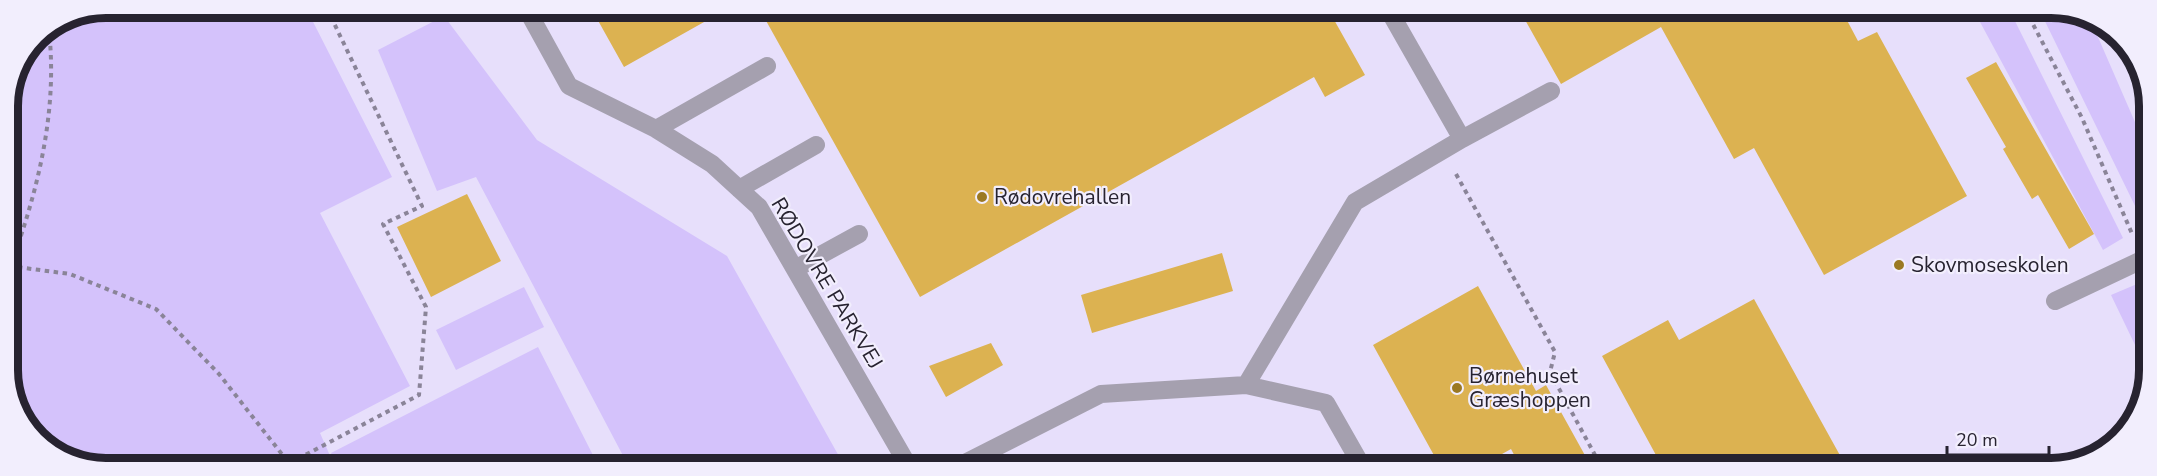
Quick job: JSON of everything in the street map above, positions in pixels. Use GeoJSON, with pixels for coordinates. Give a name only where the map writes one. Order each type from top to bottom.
{"type":"FeatureCollection","features":[{"type":"Feature","properties":{"kind":"street","name":"RØDOVRE PARKVEJ"},"geometry":{"type":"LineString","coordinates":[[532,18],[569,86],[656,129],[712,164],[759,207],[904,458]]}},
{"type":"Feature","properties":{"kind":"street"},"geometry":{"type":"LineString","coordinates":[[1393,18],[1462,139]]}},
{"type":"Feature","properties":{"kind":"street"},"geometry":{"type":"LineString","coordinates":[[656,129],[767,66]]}},
{"type":"Feature","properties":{"kind":"street"},"geometry":{"type":"LineString","coordinates":[[1246,385],[1355,202],[1462,139],[1551,91]]}},
{"type":"Feature","properties":{"kind":"street"},"geometry":{"type":"LineString","coordinates":[[739,189],[816,146]]}},
{"type":"Feature","properties":{"kind":"street"},"geometry":{"type":"LineString","coordinates":[[795,269],[859,234]]}},
{"type":"Feature","properties":{"kind":"street"},"geometry":{"type":"LineString","coordinates":[[2055,301],[2139,261]]}},
{"type":"Feature","properties":{"kind":"street"},"geometry":{"type":"LineString","coordinates":[[975,458],[1101,394],[1246,385],[1326,403],[1357,458]]}},
{"type":"Feature","properties":{"kind":"path"},"geometry":{"type":"LineString","coordinates":[[304,458],[419,395],[426,307],[383,224],[422,206],[332,19],[334,18]]}},
{"type":"Feature","properties":{"kind":"path"},"geometry":{"type":"LineString","coordinates":[[2030,18],[2082,118],[2139,245]]}},
{"type":"Feature","properties":{"kind":"path"},"geometry":{"type":"LineString","coordinates":[[18,240],[39,178],[45,145],[50,85],[49,39]]}},
{"type":"Feature","properties":{"kind":"path"},"geometry":{"type":"LineString","coordinates":[[1443,151],[1555,352],[1550,372],[1597,458]]}},
{"type":"Feature","properties":{"kind":"path"},"geometry":{"type":"LineString","coordinates":[[18,268],[70,274],[156,309],[219,374],[285,458]]}},
{"type":"Feature","properties":{"kind":"shaded area"},"geometry":{"type":"Polygon","coordinates":[[[106,18],[311,18],[392,177],[320,213],[410,386],[320,433],[331,458],[106,458],[78,453],[62,446],[52,440],[36,424],[25,404],[18,370],[18,100],[27,67],[36,52],[62,30],[78,23],[106,18]]]}},
{"type":"Feature","properties":{"kind":"shaded area"},"geometry":{"type":"Polygon","coordinates":[[[440,18],[446,18],[537,140],[727,256],[840,458],[624,458],[476,177],[437,191],[378,50],[440,18]]]}},
{"type":"Feature","properties":{"kind":"shaded area"},"geometry":{"type":"Polygon","coordinates":[[[1978,18],[2013,18],[2123,238],[2103,250],[1978,18]]]}},
{"type":"Feature","properties":{"kind":"shaded area"},"geometry":{"type":"Polygon","coordinates":[[[2043,18],[2068,20],[2095,30],[2139,131],[2139,209],[2137,210],[2043,18]]]}},
{"type":"Feature","properties":{"kind":"shaded area"},"geometry":{"type":"Polygon","coordinates":[[[2137,284],[2139,289],[2139,353],[2111,295],[2137,284]]]}},
{"type":"Feature","properties":{"kind":"shaded area"},"geometry":{"type":"Polygon","coordinates":[[[524,287],[544,327],[456,370],[436,330],[524,287]]]}},
{"type":"Feature","properties":{"kind":"shaded area"},"geometry":{"type":"Polygon","coordinates":[[[538,347],[594,458],[334,458],[331,453],[538,347]]]}},
{"type":"Feature","properties":{"kind":"building"},"geometry":{"type":"Polygon","coordinates":[[[597,18],[711,18],[624,67],[597,18]]]}},
{"type":"Feature","properties":{"kind":"building","name":"Rødovrehallen"},"geometry":{"type":"Polygon","coordinates":[[[765,18],[1333,18],[1365,75],[1325,97],[1314,77],[920,297],[765,18]]]}},
{"type":"Feature","properties":{"kind":"building"},"geometry":{"type":"Polygon","coordinates":[[[1524,18],[1846,18],[1858,41],[1877,32],[1967,196],[1824,275],[1754,148],[1734,159],[1661,27],[1561,84],[1524,18]]]}},
{"type":"Feature","properties":{"kind":"building"},"geometry":{"type":"Polygon","coordinates":[[[1996,62],[2094,234],[2069,249],[2038,195],[2032,199],[2003,149],[2006,147],[1966,78],[1996,62]]]}},
{"type":"Feature","properties":{"kind":"building"},"geometry":{"type":"Polygon","coordinates":[[[467,194],[501,261],[431,297],[397,227],[467,194]]]}},
{"type":"Feature","properties":{"kind":"building"},"geometry":{"type":"Polygon","coordinates":[[[1222,253],[1233,291],[1092,333],[1081,295],[1222,253]]]}},
{"type":"Feature","properties":{"kind":"building"},"geometry":{"type":"Polygon","coordinates":[[[1478,286],[1536,391],[1546,385],[1586,458],[1516,458],[1511,449],[1495,458],[1435,458],[1373,345],[1478,286]]]}},
{"type":"Feature","properties":{"kind":"building"},"geometry":{"type":"Polygon","coordinates":[[[1754,299],[1841,458],[1658,458],[1602,356],[1668,320],[1679,340],[1754,299]]]}},
{"type":"Feature","properties":{"kind":"building"},"geometry":{"type":"Polygon","coordinates":[[[991,343],[1003,365],[946,397],[929,366],[991,343]]]}},
{"type":"Feature","properties":{"kind":"place","name":"Rødovrehallen"},"geometry":{"type":"Point","coordinates":[982,197]}},
{"type":"Feature","properties":{"kind":"place","name":"Skovmoseskolen"},"geometry":{"type":"Point","coordinates":[1899,265]}},
{"type":"Feature","properties":{"kind":"place","name":"Børnehuset Græshoppen"},"geometry":{"type":"Point","coordinates":[1457,388]}}]}
